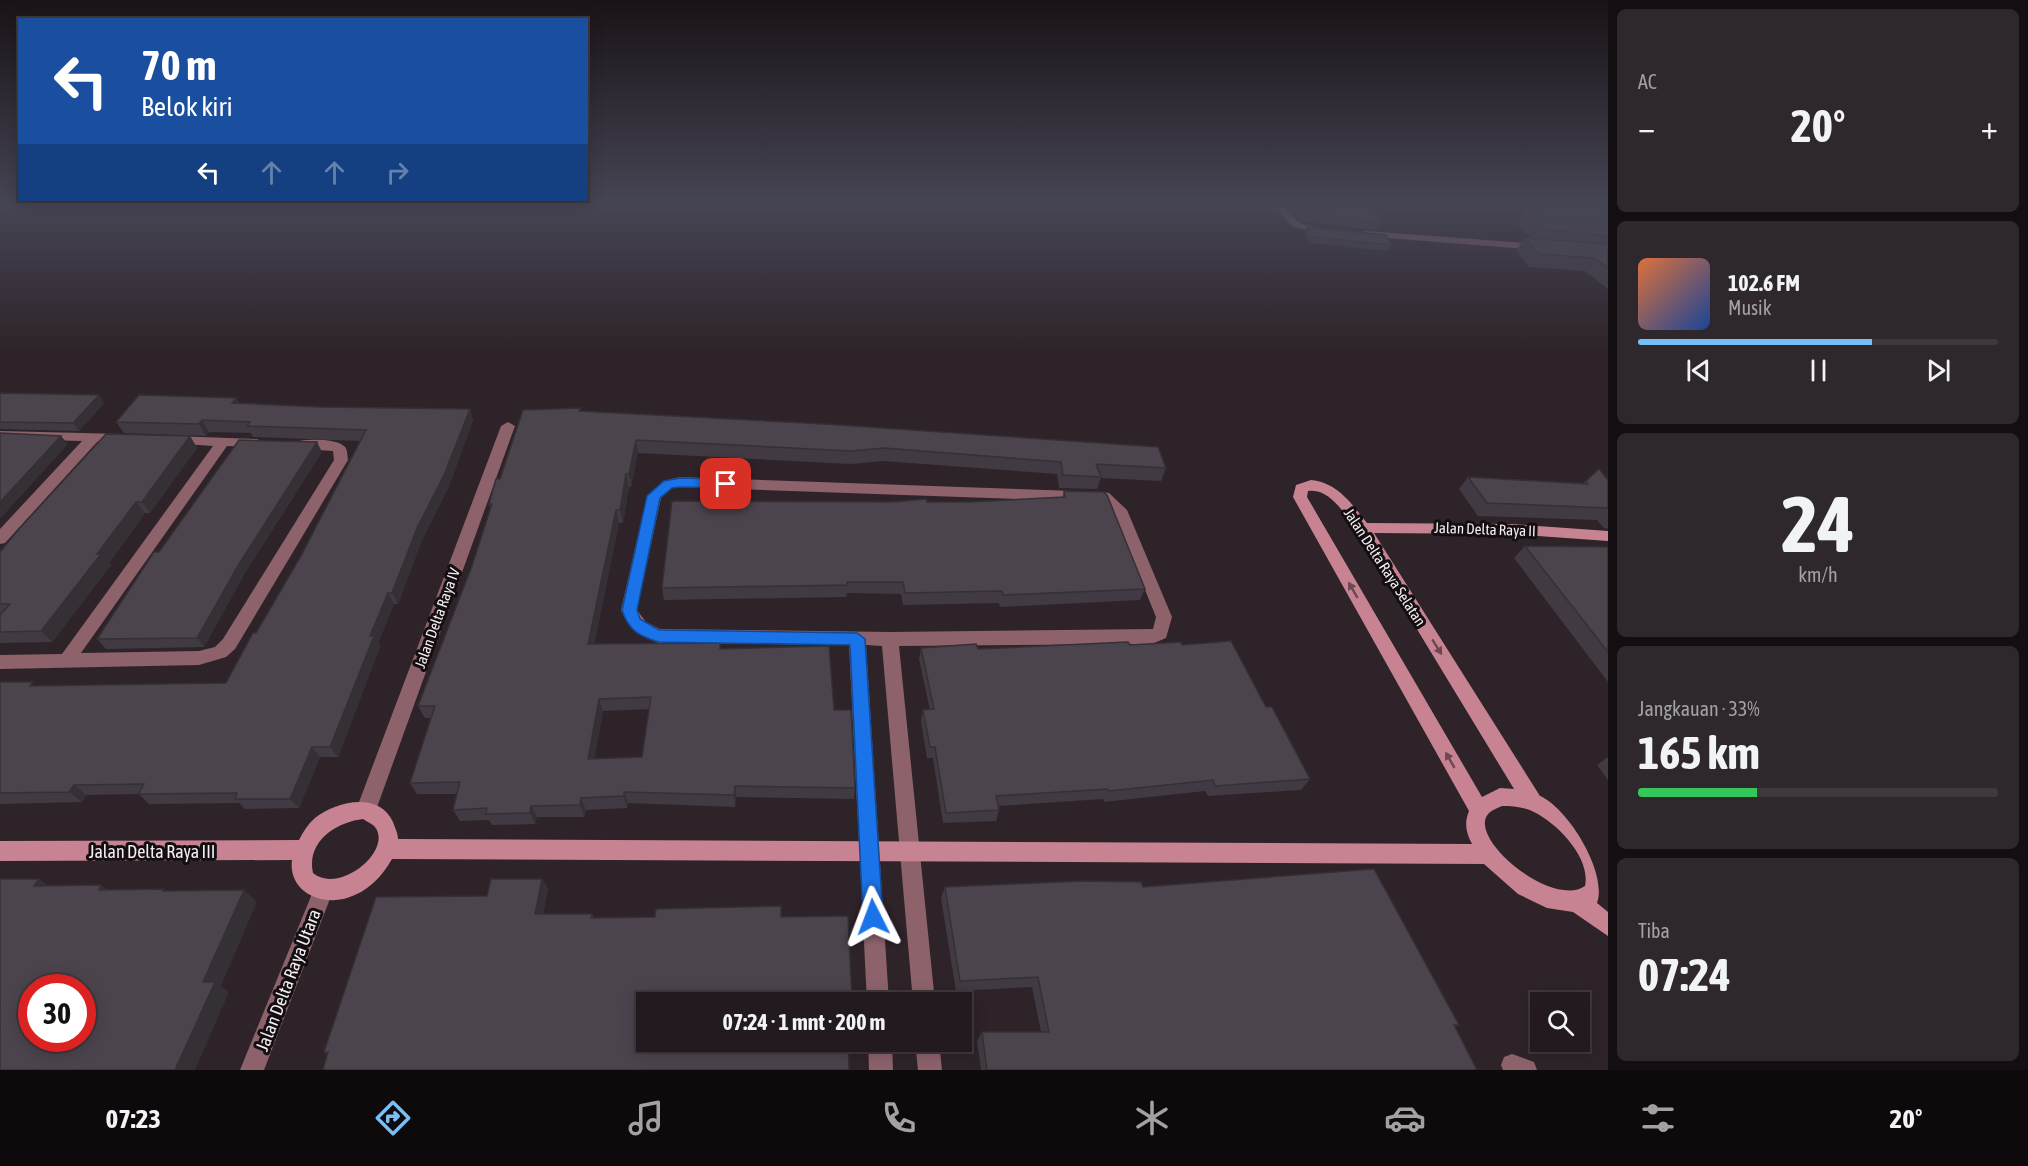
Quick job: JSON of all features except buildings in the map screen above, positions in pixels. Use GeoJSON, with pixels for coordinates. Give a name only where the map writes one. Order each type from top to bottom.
{"type":"FeatureCollection","features":[{"type":"Feature","properties":{"kind":"street","name":"Jalan Delta Raya IV"},"geometry":{"type":"LineString","coordinates":[[366,810],[508,426]]}},
{"type":"Feature","properties":{"kind":"street"},"geometry":{"type":"LineString","coordinates":[[0,435],[267,443]]}},
{"type":"Feature","properties":{"kind":"street"},"geometry":{"type":"LineString","coordinates":[[0,539],[94,437]]}},
{"type":"Feature","properties":{"kind":"street"},"geometry":{"type":"LineString","coordinates":[[66,661],[224,441]]}},
{"type":"Feature","properties":{"kind":"street"},"geometry":{"type":"LineString","coordinates":[[0,663],[199,658],[220,652],[229,644],[340,460],[339,449],[332,446],[289,444]]}},
{"type":"Feature","properties":{"kind":"street"},"geometry":{"type":"LineString","coordinates":[[680,482],[1104,497],[1120,510],[1164,617],[1160,633],[1152,637],[857,639],[659,636],[643,631],[633,622],[629,610],[654,496],[668,484],[680,482]]}},
{"type":"Feature","properties":{"kind":"street","name":"Jalan Delta Raya Selatan"},"geometry":{"type":"LineString","coordinates":[[1479,810],[1300,497],[1301,488],[1317,486],[1335,494],[1363,528],[1534,802]]}},
{"type":"Feature","properties":{"kind":"street","name":"Jalan Delta Raya II"},"geometry":{"type":"LineString","coordinates":[[1363,528],[1511,530],[1608,536]]}},
{"type":"Feature","properties":{"kind":"street"},"geometry":{"type":"LineString","coordinates":[[857,639],[877,992]]}},
{"type":"Feature","properties":{"kind":"street"},"geometry":{"type":"LineString","coordinates":[[890,639],[923,992]]}},
{"type":"Feature","properties":{"kind":"street"},"geometry":{"type":"LineString","coordinates":[[1500,797],[1516,797],[1534,802],[1570,824],[1602,860],[1599,886],[1590,896],[1577,901],[1559,901],[1539,895],[1501,870],[1487,854],[1477,830],[1479,810],[1486,801],[1500,797]]}},
{"type":"Feature","properties":{"kind":"street"},"geometry":{"type":"LineString","coordinates":[[366,810],[378,815],[386,823],[389,835],[387,849],[380,863],[354,885],[338,890],[323,891],[311,885],[303,876],[301,863],[304,850],[312,836],[324,824],[353,811],[366,810]]}},
{"type":"Feature","properties":{"kind":"street"},"geometry":{"type":"LineString","coordinates":[[387,849],[1487,854]]}},
{"type":"Feature","properties":{"kind":"street","name":"Jalan Delta Raya III"},"geometry":{"type":"LineString","coordinates":[[0,851],[304,850]]}},
{"type":"Feature","properties":{"kind":"street","name":"Jalan Delta Raya Utara"},"geometry":{"type":"LineString","coordinates":[[252,1070],[323,891]]}},
{"type":"Feature","properties":{"kind":"street"},"geometry":{"type":"LineString","coordinates":[[1577,901],[1608,925]]}},
{"type":"Feature","properties":{"kind":"street"},"geometry":{"type":"LineString","coordinates":[[880,1052],[881,1070]]}},
{"type":"Feature","properties":{"kind":"street"},"geometry":{"type":"LineString","coordinates":[[928,1052],[930,1070]]}},
{"type":"Feature","properties":{"kind":"route"},"geometry":{"type":"LineString","coordinates":[[726,484],[680,482],[668,484],[654,496],[629,610],[633,622],[643,631],[659,636],[857,639],[873,917]]}}]}
